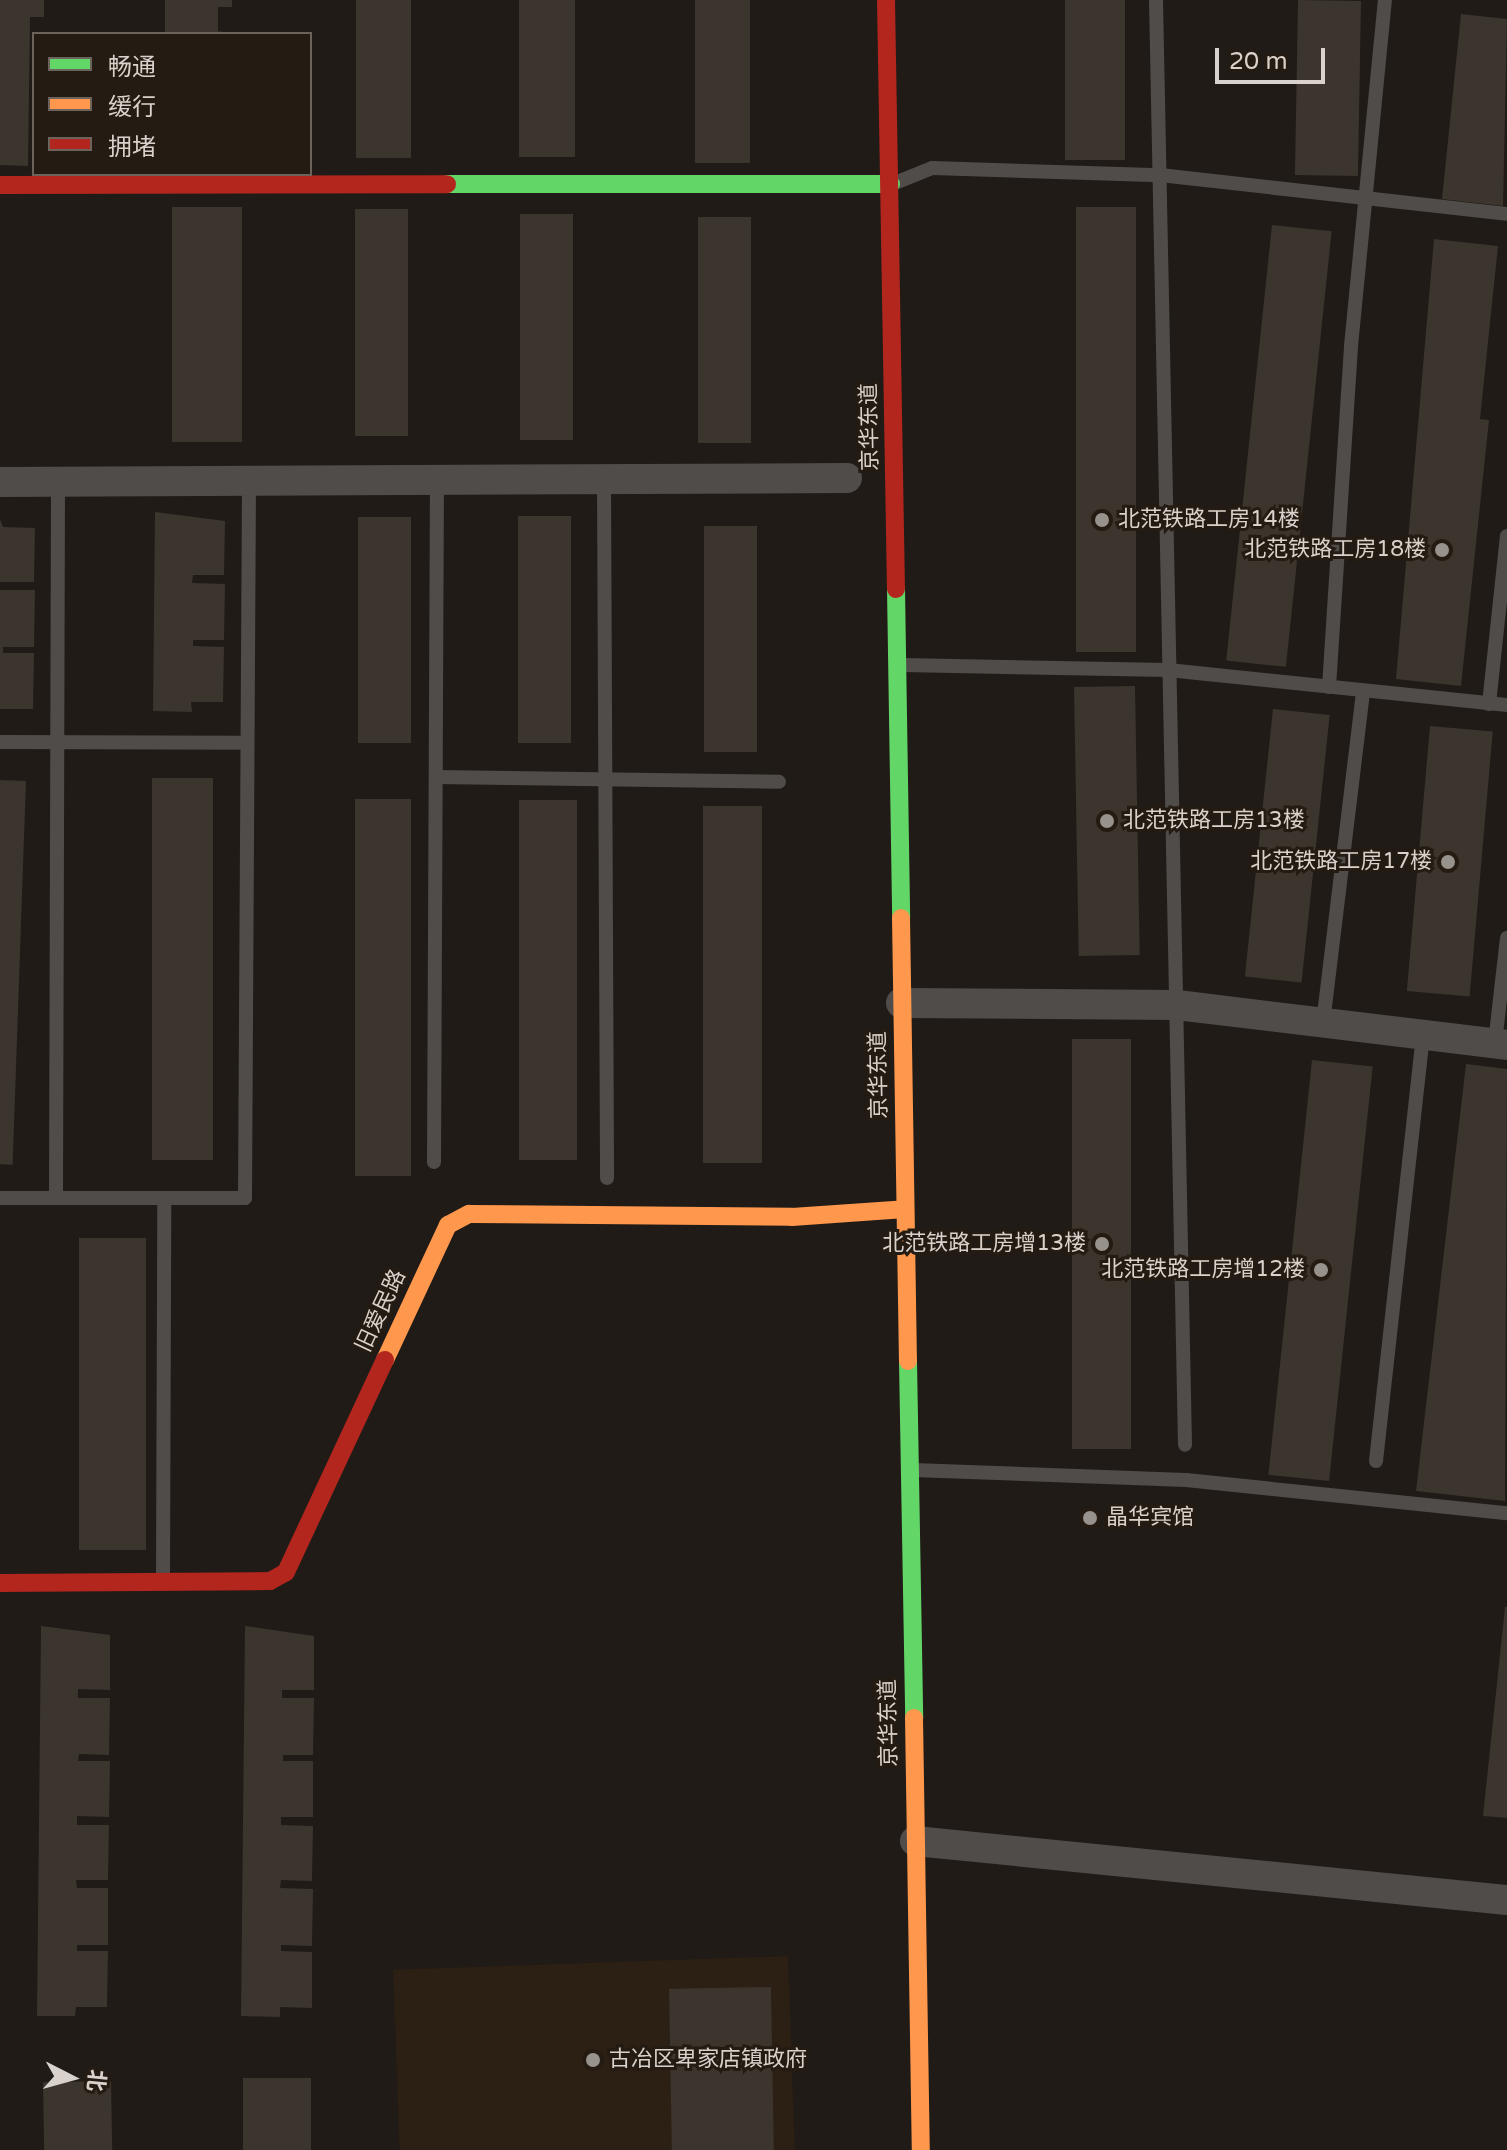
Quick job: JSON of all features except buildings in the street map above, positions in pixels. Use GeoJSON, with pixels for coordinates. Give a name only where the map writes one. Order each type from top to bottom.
{"type":"FeatureCollection","features":[{"type":"Feature","properties":{"kind":"main road","name":"京华东道"},"geometry":{"type":"LineString","coordinates":[[886,0],[921,2150]]}},
{"type":"Feature","properties":{"kind":"main road"},"geometry":{"type":"LineString","coordinates":[[0,185],[891,184]]}},
{"type":"Feature","properties":{"kind":"main road","name":"旧爱民路"},"geometry":{"type":"LineString","coordinates":[[0,1583],[270,1581],[286,1572],[448,1225],[469,1214],[792,1217],[905,1209]]}},
{"type":"Feature","properties":{"kind":"street"},"geometry":{"type":"LineString","coordinates":[[0,482],[847,478]]}},
{"type":"Feature","properties":{"kind":"street"},"geometry":{"type":"LineString","coordinates":[[901,1003],[1177,1005],[1501,1044]]}},
{"type":"Feature","properties":{"kind":"street"},"geometry":{"type":"LineString","coordinates":[[915,1841],[1507,1900]]}},
{"type":"Feature","properties":{"kind":"lane"},"geometry":{"type":"LineString","coordinates":[[1156,0],[1185,1445]]}},
{"type":"Feature","properties":{"kind":"lane"},"geometry":{"type":"LineString","coordinates":[[1329,687],[1366,199],[1385,0]]}},
{"type":"Feature","properties":{"kind":"lane"},"geometry":{"type":"LineString","coordinates":[[891,184],[932,168],[1160,175],[1507,214]]}},
{"type":"Feature","properties":{"kind":"lane"},"geometry":{"type":"LineString","coordinates":[[0,1198],[245,1198],[249,479]]}},
{"type":"Feature","properties":{"kind":"lane"},"geometry":{"type":"LineString","coordinates":[[434,1162],[437,479]]}},
{"type":"Feature","properties":{"kind":"lane"},"geometry":{"type":"LineString","coordinates":[[604,479],[607,1178]]}},
{"type":"Feature","properties":{"kind":"lane"},"geometry":{"type":"LineString","coordinates":[[56,1198],[58,483]]}},
{"type":"Feature","properties":{"kind":"lane"},"geometry":{"type":"LineString","coordinates":[[1489,704],[1507,536]]}},
{"type":"Feature","properties":{"kind":"lane"},"geometry":{"type":"LineString","coordinates":[[897,665],[1168,670],[1507,705]]}},
{"type":"Feature","properties":{"kind":"lane"},"geometry":{"type":"LineString","coordinates":[[1323,1023],[1363,691]]}},
{"type":"Feature","properties":{"kind":"lane"},"geometry":{"type":"LineString","coordinates":[[0,742],[247,743]]}},
{"type":"Feature","properties":{"kind":"lane"},"geometry":{"type":"LineString","coordinates":[[436,777],[779,782]]}},
{"type":"Feature","properties":{"kind":"lane"},"geometry":{"type":"LineString","coordinates":[[1501,1044],[1507,938]]}},
{"type":"Feature","properties":{"kind":"lane"},"geometry":{"type":"LineString","coordinates":[[1376,1461],[1423,1035]]}},
{"type":"Feature","properties":{"kind":"lane"},"geometry":{"type":"LineString","coordinates":[[163,1580],[164,1198]]}},
{"type":"Feature","properties":{"kind":"lane"},"geometry":{"type":"LineString","coordinates":[[909,1470],[1186,1480],[1507,1513]]}},
{"type":"Feature","properties":{"kind":"shaded area","name":"古冶区卑家店镇政府"},"geometry":{"type":"Polygon","coordinates":[[[788,1956],[795,2150],[400,2150],[393,1970],[788,1956]]]}},
{"type":"Feature","properties":{"kind":"traffic: fast"},"geometry":{"type":"LineString","coordinates":[[447,184],[891,184]]}},
{"type":"Feature","properties":{"kind":"traffic: fast"},"geometry":{"type":"LineString","coordinates":[[896,589],[901,918]]}},
{"type":"Feature","properties":{"kind":"traffic: fast"},"geometry":{"type":"LineString","coordinates":[[908,1361],[914,1718]]}},
{"type":"Feature","properties":{"kind":"traffic: slow"},"geometry":{"type":"LineString","coordinates":[[901,918],[908,1361]]}},
{"type":"Feature","properties":{"kind":"traffic: slow"},"geometry":{"type":"LineString","coordinates":[[385,1360],[448,1225],[469,1214],[792,1217],[905,1209]]}},
{"type":"Feature","properties":{"kind":"traffic: slow"},"geometry":{"type":"LineString","coordinates":[[914,1718],[921,2150]]}},
{"type":"Feature","properties":{"kind":"traffic: jam"},"geometry":{"type":"LineString","coordinates":[[886,0],[896,589]]}},
{"type":"Feature","properties":{"kind":"traffic: jam"},"geometry":{"type":"LineString","coordinates":[[0,185],[447,184]]}},
{"type":"Feature","properties":{"kind":"traffic: jam"},"geometry":{"type":"LineString","coordinates":[[0,1583],[270,1581],[286,1572],[385,1360]]}},
{"type":"Feature","properties":{"kind":"place","name":"北范铁路工房14楼"},"geometry":{"type":"Point","coordinates":[1102,520]}},
{"type":"Feature","properties":{"kind":"place","name":"北范铁路工房18楼"},"geometry":{"type":"Point","coordinates":[1442,550]}},
{"type":"Feature","properties":{"kind":"place","name":"北范铁路工房13楼"},"geometry":{"type":"Point","coordinates":[1107,821]}},
{"type":"Feature","properties":{"kind":"place","name":"北范铁路工房17楼"},"geometry":{"type":"Point","coordinates":[1448,862]}},
{"type":"Feature","properties":{"kind":"place","name":"北范铁路工房增13楼"},"geometry":{"type":"Point","coordinates":[1102,1244]}},
{"type":"Feature","properties":{"kind":"place","name":"北范铁路工房增12楼"},"geometry":{"type":"Point","coordinates":[1321,1270]}},
{"type":"Feature","properties":{"kind":"place","name":"晶华宾馆"},"geometry":{"type":"Point","coordinates":[1090,1518]}},
{"type":"Feature","properties":{"kind":"place","name":"古冶区卑家店镇政府"},"geometry":{"type":"Point","coordinates":[593,2060]}}]}
